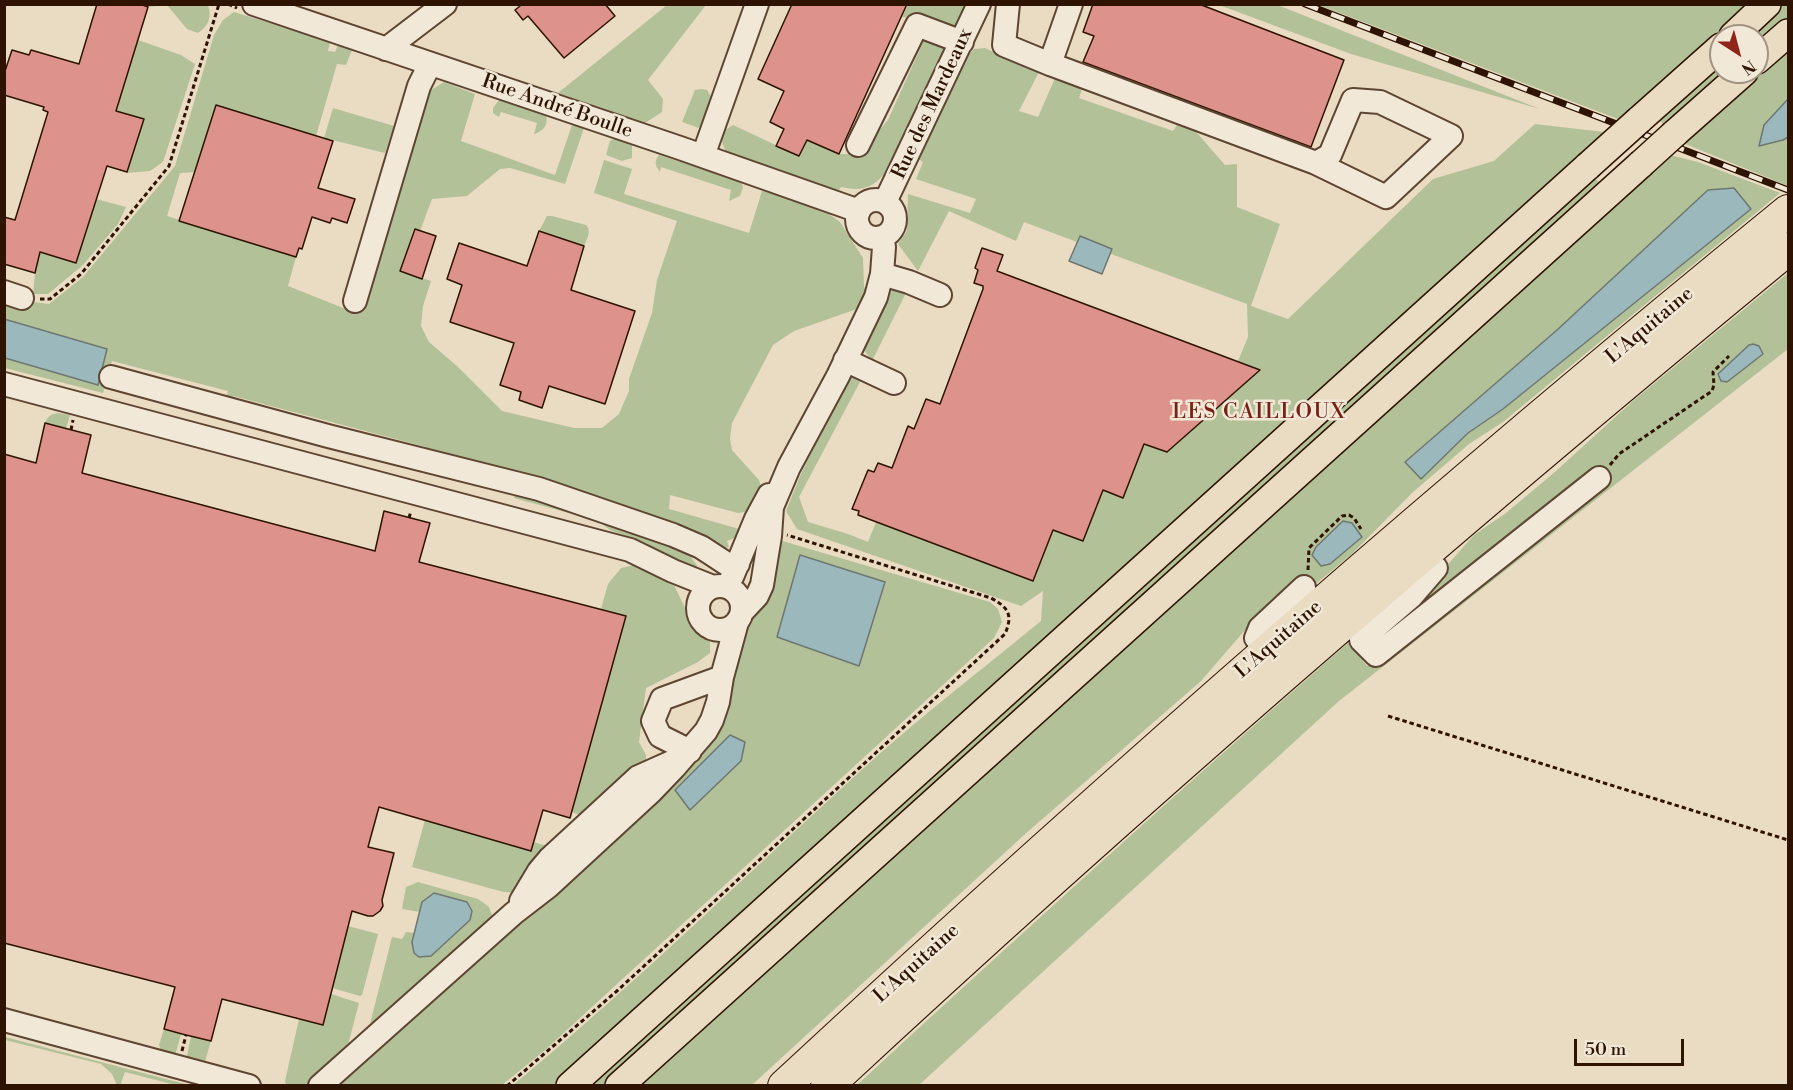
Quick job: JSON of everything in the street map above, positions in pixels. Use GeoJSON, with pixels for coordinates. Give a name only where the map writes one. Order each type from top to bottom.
{"type":"FeatureCollection","features":[{"type":"Feature","properties":{"kind":"highway","name":"L'Aquitaine"},"geometry":{"type":"LineString","coordinates":[[827,1086],[1121,818],[1424,554],[1634,376],[1784,228]]}},
{"type":"Feature","properties":{"kind":"highway","name":"L'Aquitaine"},"geometry":{"type":"LineString","coordinates":[[784,1086],[1034,857],[1266,651],[1535,421],[1784,228]]}},
{"type":"Feature","properties":{"kind":"main road"},"geometry":{"type":"LineString","coordinates":[[1746,24],[1767,4]]}},
{"type":"Feature","properties":{"kind":"main road"},"geometry":{"type":"LineString","coordinates":[[1769,50],[1788,33]]}},
{"type":"Feature","properties":{"kind":"main road"},"geometry":{"type":"LineString","coordinates":[[570,1086],[1709,58]]}},
{"type":"Feature","properties":{"kind":"main road"},"geometry":{"type":"LineString","coordinates":[[619,1086],[1730,84]]}},
{"type":"Feature","properties":{"kind":"street","name":"Rue André Boulle"},"geometry":{"type":"LineString","coordinates":[[254,4],[859,211]]}},
{"type":"Feature","properties":{"kind":"street"},"geometry":{"type":"LineString","coordinates":[[386,49],[445,4]]}},
{"type":"Feature","properties":{"kind":"street"},"geometry":{"type":"LineString","coordinates":[[703,156],[757,4]]}},
{"type":"Feature","properties":{"kind":"street","name":"Rue des Mardeaux"},"geometry":{"type":"LineString","coordinates":[[885,202],[979,4]]}},
{"type":"Feature","properties":{"kind":"street"},"geometry":{"type":"LineString","coordinates":[[1008,4],[1004,45],[1316,163],[1386,197],[1451,136],[1380,102],[1353,100],[1330,155],[1316,163]]}},
{"type":"Feature","properties":{"kind":"street"},"geometry":{"type":"LineString","coordinates":[[1050,63],[1071,4]]}},
{"type":"Feature","properties":{"kind":"street"},"geometry":{"type":"LineString","coordinates":[[858,145],[917,25],[962,42]]}},
{"type":"Feature","properties":{"kind":"street"},"geometry":{"type":"LineString","coordinates":[[355,301],[419,86],[430,64]]}},
{"type":"Feature","properties":{"kind":"street"},"geometry":{"type":"LineString","coordinates":[[874,200],[885,202],[893,210],[895,221],[891,231],[881,237],[869,236],[858,223],[859,211],[874,200]]}},
{"type":"Feature","properties":{"kind":"street"},"geometry":{"type":"LineString","coordinates":[[4,384],[630,550],[673,571],[729,605],[757,596],[762,585],[771,530],[772,507],[789,467],[876,297],[882,274],[884,247],[881,237]]}},
{"type":"Feature","properties":{"kind":"street"},"geometry":{"type":"LineString","coordinates":[[882,274],[940,294]]}},
{"type":"Feature","properties":{"kind":"street"},"geometry":{"type":"LineString","coordinates":[[845,360],[894,383]]}},
{"type":"Feature","properties":{"kind":"street"},"geometry":{"type":"LineString","coordinates":[[111,377],[328,436],[539,489],[701,547],[727,564],[738,564]]}},
{"type":"Feature","properties":{"kind":"street"},"geometry":{"type":"LineString","coordinates":[[320,1086],[514,913],[550,858],[639,777],[675,761],[690,751],[706,731],[718,702],[729,605],[738,564],[764,502],[789,467]]}},
{"type":"Feature","properties":{"kind":"street"},"geometry":{"type":"LineString","coordinates":[[1424,554],[1436,568],[1411,597],[1361,640],[1376,655],[1599,478]]}},
{"type":"Feature","properties":{"kind":"street"},"geometry":{"type":"LineString","coordinates":[[673,536],[687,544],[697,555],[729,605]]}},
{"type":"Feature","properties":{"kind":"street"},"geometry":{"type":"LineString","coordinates":[[673,571],[688,591],[698,610],[702,596],[707,590],[729,605]]}},
{"type":"Feature","properties":{"kind":"street"},"geometry":{"type":"LineString","coordinates":[[1266,651],[1256,638],[1260,628],[1304,586]]}},
{"type":"Feature","properties":{"kind":"street"},"geometry":{"type":"LineString","coordinates":[[690,751],[660,736],[653,722],[662,699],[722,676]]}},
{"type":"Feature","properties":{"kind":"street"},"geometry":{"type":"LineString","coordinates":[[4,1020],[249,1086]]}},
{"type":"Feature","properties":{"kind":"path"},"geometry":{"type":"LineString","coordinates":[[14,295],[50,299],[81,274],[169,166],[219,4]]}},
{"type":"Feature","properties":{"kind":"path"},"geometry":{"type":"LineString","coordinates":[[1599,478],[1619,454],[1712,391],[1713,372],[1729,356]]}},
{"type":"Feature","properties":{"kind":"path"},"geometry":{"type":"LineString","coordinates":[[1304,586],[1308,572],[1309,548],[1342,516],[1349,515],[1354,518],[1361,529]]}},
{"type":"Feature","properties":{"kind":"path"},"geometry":{"type":"LineString","coordinates":[[507,1086],[609,997],[1005,634],[1010,615],[1006,609],[991,598],[771,530]]}},
{"type":"Feature","properties":{"kind":"path"},"geometry":{"type":"LineString","coordinates":[[1388,716],[1788,840]]}},
{"type":"Feature","properties":{"kind":"path"},"geometry":{"type":"LineString","coordinates":[[183,1055],[181,1054],[186,1035]]}},
{"type":"Feature","properties":{"kind":"green space"},"geometry":{"type":"Polygon","coordinates":[[[140,5],[167,5],[148,7],[140,5]]]}},
{"type":"Feature","properties":{"kind":"green space"},"geometry":{"type":"Polygon","coordinates":[[[167,5],[208,5],[209,20],[198,33],[187,29],[167,5]]]}},
{"type":"Feature","properties":{"kind":"green space"},"geometry":{"type":"Polygon","coordinates":[[[667,5],[706,5],[648,80],[663,99],[662,112],[645,123],[558,93],[667,5]]]}},
{"type":"Feature","properties":{"kind":"green space"},"geometry":{"type":"Polygon","coordinates":[[[907,5],[970,5],[955,29],[931,20],[902,17],[907,5]]]}},
{"type":"Feature","properties":{"kind":"green space"},"geometry":{"type":"Polygon","coordinates":[[[1219,5],[1274,5],[1540,109],[1351,54],[1219,5]]]}},
{"type":"Feature","properties":{"kind":"green space"},"geometry":{"type":"Polygon","coordinates":[[[1319,5],[1748,5],[1726,24],[1709,24],[1709,39],[1618,119],[1319,5]]]}},
{"type":"Feature","properties":{"kind":"green space"},"geometry":{"type":"Polygon","coordinates":[[[1782,5],[1788,5],[1788,19],[1769,36],[1769,24],[1760,24],[1782,5]]]}},
{"type":"Feature","properties":{"kind":"green space"},"geometry":{"type":"Polygon","coordinates":[[[234,12],[330,42],[328,51],[335,52],[338,45],[352,50],[346,65],[337,64],[316,136],[216,105],[195,172],[180,173],[167,216],[296,257],[288,286],[358,314],[428,92],[444,82],[475,94],[461,141],[555,175],[572,125],[584,128],[565,184],[510,168],[500,169],[467,196],[432,199],[420,231],[414,229],[400,271],[431,281],[423,306],[421,326],[429,342],[502,411],[574,428],[602,428],[619,414],[629,391],[629,379],[652,313],[657,280],[677,221],[594,193],[604,160],[632,169],[624,194],[749,233],[762,191],[826,212],[840,222],[863,258],[864,287],[867,289],[857,309],[794,331],[773,345],[732,423],[730,439],[732,450],[759,480],[763,494],[756,510],[738,513],[670,495],[669,509],[739,529],[741,535],[727,541],[729,547],[723,549],[734,556],[425,451],[426,447],[233,396],[230,402],[226,400],[228,391],[112,361],[103,393],[5,368],[5,302],[25,301],[49,304],[83,277],[175,166],[214,35],[223,20],[234,12]]]}},
{"type":"Feature","properties":{"kind":"green space"},"geometry":{"type":"Polygon","coordinates":[[[930,37],[951,47],[890,173],[887,171],[872,185],[861,189],[841,187],[839,190],[727,155],[719,134],[733,125],[799,156],[807,140],[839,154],[859,154],[888,120],[924,40],[930,37]]]}},
{"type":"Feature","properties":{"kind":"green space"},"geometry":{"type":"Polygon","coordinates":[[[138,40],[181,55],[195,64],[163,162],[150,171],[127,173],[144,119],[116,111],[138,40]]]}},
{"type":"Feature","properties":{"kind":"green space"},"geometry":{"type":"Polygon","coordinates":[[[985,48],[1024,66],[1041,68],[1019,111],[1038,117],[1056,76],[1082,89],[1079,98],[1173,131],[1179,122],[1191,126],[1225,165],[1237,164],[1237,207],[1280,224],[1251,306],[1288,319],[1433,179],[1494,161],[1535,124],[1604,132],[731,928],[554,1085],[512,1086],[651,965],[876,757],[1041,621],[1043,591],[1021,606],[797,529],[786,511],[800,476],[849,376],[861,380],[799,497],[808,522],[868,542],[876,522],[1033,581],[1053,530],[1083,541],[1103,490],[1123,497],[1144,444],[1167,452],[1260,370],[1238,361],[1248,337],[1247,304],[1111,254],[1112,249],[1079,236],[1077,242],[1024,222],[1016,241],[949,211],[918,271],[898,244],[907,231],[908,194],[970,213],[976,199],[916,179],[923,162],[918,159],[964,59],[974,49],[985,48]]]}},
{"type":"Feature","properties":{"kind":"green space"},"geometry":{"type":"Polygon","coordinates":[[[1788,49],[1788,99],[1764,125],[1760,146],[1788,137],[1788,186],[1683,143],[1749,84],[1769,84],[1769,66],[1788,49]]]}},
{"type":"Feature","properties":{"kind":"green space"},"geometry":{"type":"Polygon","coordinates":[[[1709,68],[1709,84],[1715,84],[1667,127],[1654,116],[1709,68]]]}},
{"type":"Feature","properties":{"kind":"green space"},"geometry":{"type":"Polygon","coordinates":[[[695,90],[707,90],[712,98],[699,128],[682,122],[695,90]]]}},
{"type":"Feature","properties":{"kind":"green space"},"geometry":{"type":"Polygon","coordinates":[[[499,100],[546,116],[546,125],[540,132],[534,134],[537,123],[501,112],[499,117],[493,113],[493,108],[499,100]]]}},
{"type":"Feature","properties":{"kind":"green space"},"geometry":{"type":"Polygon","coordinates":[[[333,108],[394,126],[385,153],[324,138],[333,108]]]}},
{"type":"Feature","properties":{"kind":"green space"},"geometry":{"type":"Polygon","coordinates":[[[615,138],[632,145],[632,158],[622,161],[606,155],[610,141],[615,138]]]}},
{"type":"Feature","properties":{"kind":"green space"},"geometry":{"type":"Polygon","coordinates":[[[659,155],[741,182],[743,187],[740,196],[729,201],[731,190],[661,167],[660,172],[656,164],[659,155]]]}},
{"type":"Feature","properties":{"kind":"green space"},"geometry":{"type":"Polygon","coordinates":[[[1670,155],[1698,162],[1780,193],[1503,422],[1469,444],[1412,493],[1352,554],[1312,587],[1252,622],[1201,681],[1024,835],[752,1085],[633,1086],[1289,499],[1670,155]]]}},
{"type":"Feature","properties":{"kind":"green space"},"geometry":{"type":"Polygon","coordinates":[[[1591,176],[1602,184],[606,1085],[582,1086],[1591,176]]]}},
{"type":"Feature","properties":{"kind":"green space"},"geometry":{"type":"Polygon","coordinates":[[[96,199],[126,207],[118,224],[83,265],[48,294],[33,294],[40,252],[76,263],[96,199]]]}},
{"type":"Feature","properties":{"kind":"green space"},"geometry":{"type":"Polygon","coordinates":[[[547,216],[586,225],[589,232],[584,246],[539,231],[547,216]]]}},
{"type":"Feature","properties":{"kind":"green space"},"geometry":{"type":"Polygon","coordinates":[[[1788,273],[1788,349],[1339,701],[919,1085],[856,1086],[1100,863],[1348,643],[1367,666],[1387,651],[1378,643],[1474,535],[1506,513],[1634,400],[1788,273]]]}},
{"type":"Feature","properties":{"kind":"green space"},"geometry":{"type":"Polygon","coordinates":[[[903,289],[905,295],[872,361],[864,350],[892,290],[903,289]]]}},
{"type":"Feature","properties":{"kind":"green space"},"geometry":{"type":"Polygon","coordinates":[[[58,413],[70,415],[66,429],[45,423],[50,416],[58,413]]]}},
{"type":"Feature","properties":{"kind":"green space"},"geometry":{"type":"Polygon","coordinates":[[[515,487],[685,548],[697,566],[696,569],[693,571],[636,540],[610,530],[598,521],[514,498],[515,487]]]}},
{"type":"Feature","properties":{"kind":"green space"},"geometry":{"type":"Polygon","coordinates":[[[779,540],[990,602],[998,609],[1002,622],[994,638],[544,1051],[502,1085],[330,1086],[717,734],[728,710],[736,641],[749,625],[760,604],[779,540]]]}},
{"type":"Feature","properties":{"kind":"green space"},"geometry":{"type":"Polygon","coordinates":[[[639,564],[661,573],[675,587],[693,625],[710,639],[710,653],[698,662],[646,688],[639,742],[646,755],[646,763],[588,818],[572,812],[626,616],[601,609],[608,584],[621,568],[639,564]]]}},
{"type":"Feature","properties":{"kind":"green space"},"geometry":{"type":"Polygon","coordinates":[[[425,820],[531,851],[533,842],[554,848],[519,893],[504,892],[412,867],[425,820]]]}},
{"type":"Feature","properties":{"kind":"green space"},"geometry":{"type":"Polygon","coordinates":[[[418,882],[478,899],[489,907],[493,918],[368,1032],[392,937],[402,939],[406,932],[414,933],[412,942],[414,953],[422,902],[420,912],[402,909],[406,887],[418,882]]]}},
{"type":"Feature","properties":{"kind":"green space"},"geometry":{"type":"Polygon","coordinates":[[[348,926],[378,934],[360,996],[332,988],[348,926]]]}},
{"type":"Feature","properties":{"kind":"green space"},"geometry":{"type":"Polygon","coordinates":[[[331,994],[359,1003],[347,1049],[306,1085],[286,1085],[299,1019],[323,1025],[331,994]]]}},
{"type":"Feature","properties":{"kind":"green space"},"geometry":{"type":"Polygon","coordinates":[[[164,1029],[181,1034],[175,1056],[162,1052],[159,1045],[164,1029]]]}},
{"type":"Feature","properties":{"kind":"green space"},"geometry":{"type":"Polygon","coordinates":[[[191,1036],[211,1041],[204,1065],[186,1061],[191,1036]]]}},
{"type":"Feature","properties":{"kind":"green space"},"geometry":{"type":"Polygon","coordinates":[[[5,1037],[189,1085],[175,1085],[125,1072],[122,1085],[117,1085],[112,1074],[101,1064],[5,1040],[5,1037]]]}},
{"type":"Feature","properties":{"kind":"water"},"geometry":{"type":"Polygon","coordinates":[[[1788,99],[1788,137],[1759,146],[1764,125],[1788,99]]]}},
{"type":"Feature","properties":{"kind":"water"},"geometry":{"type":"Polygon","coordinates":[[[1734,188],[1751,209],[1503,409],[1468,433],[1421,479],[1405,462],[1557,330],[1708,190],[1734,188]]]}},
{"type":"Feature","properties":{"kind":"water"},"geometry":{"type":"Polygon","coordinates":[[[1080,236],[1112,249],[1102,274],[1069,261],[1080,236]]]}},
{"type":"Feature","properties":{"kind":"water"},"geometry":{"type":"Polygon","coordinates":[[[4,319],[107,349],[98,385],[5,358],[4,319]]]}},
{"type":"Feature","properties":{"kind":"water"},"geometry":{"type":"Polygon","coordinates":[[[1749,345],[1759,346],[1763,354],[1727,382],[1721,381],[1718,374],[1749,345]]]}},
{"type":"Feature","properties":{"kind":"water"},"geometry":{"type":"Polygon","coordinates":[[[1343,521],[1352,523],[1362,537],[1330,564],[1321,566],[1312,555],[1316,547],[1343,521]]]}},
{"type":"Feature","properties":{"kind":"water"},"geometry":{"type":"Polygon","coordinates":[[[800,555],[885,582],[859,666],[777,637],[800,555]]]}},
{"type":"Feature","properties":{"kind":"water"},"geometry":{"type":"Polygon","coordinates":[[[730,735],[745,742],[741,761],[690,810],[675,790],[730,735]]]}},
{"type":"Feature","properties":{"kind":"water"},"geometry":{"type":"Polygon","coordinates":[[[434,893],[467,902],[472,911],[470,920],[431,956],[419,957],[414,953],[412,942],[422,902],[434,893]]]}},
{"type":"Feature","properties":{"kind":"building"},"geometry":{"type":"Polygon","coordinates":[[[97,4],[140,4],[148,7],[116,111],[144,119],[127,172],[107,166],[76,263],[40,252],[35,273],[4,264],[4,217],[15,220],[48,112],[43,110],[44,107],[4,95],[4,74],[12,50],[29,55],[31,50],[79,64],[97,4]]]}},
{"type":"Feature","properties":{"kind":"building"},"geometry":{"type":"Polygon","coordinates":[[[519,4],[605,4],[615,16],[564,58],[528,16],[523,20],[515,10],[520,6],[519,4]]]}},
{"type":"Feature","properties":{"kind":"building"},"geometry":{"type":"Polygon","coordinates":[[[792,4],[907,4],[839,154],[807,140],[799,156],[776,146],[784,129],[770,122],[784,91],[758,79],[792,4]]]}},
{"type":"Feature","properties":{"kind":"building"},"geometry":{"type":"Polygon","coordinates":[[[1093,4],[1199,4],[1344,60],[1311,147],[1083,62],[1094,36],[1083,32],[1093,4]]]}},
{"type":"Feature","properties":{"kind":"building"},"geometry":{"type":"Polygon","coordinates":[[[216,105],[333,141],[318,188],[355,199],[347,223],[332,218],[330,223],[312,217],[302,249],[299,248],[296,257],[179,221],[216,105]]]}},
{"type":"Feature","properties":{"kind":"building"},"geometry":{"type":"Polygon","coordinates":[[[415,229],[436,236],[422,279],[400,271],[415,229]]]}},
{"type":"Feature","properties":{"kind":"building"},"geometry":{"type":"Polygon","coordinates":[[[539,231],[584,246],[571,290],[635,311],[605,404],[549,386],[542,408],[519,400],[521,392],[500,385],[514,343],[450,322],[462,285],[447,279],[459,243],[527,266],[539,231]]]}},
{"type":"Feature","properties":{"kind":"building"},"geometry":{"type":"Polygon","coordinates":[[[982,248],[1003,255],[997,271],[1260,370],[1167,452],[1144,444],[1123,498],[1103,490],[1083,541],[1053,530],[1033,581],[858,515],[859,511],[852,509],[868,470],[874,472],[878,463],[892,468],[908,426],[914,429],[926,399],[940,404],[983,289],[983,286],[974,283],[978,270],[975,268],[982,248]]]}},
{"type":"Feature","properties":{"kind":"building"},"geometry":{"type":"Polygon","coordinates":[[[45,423],[91,435],[82,473],[375,551],[384,511],[430,523],[419,562],[626,616],[570,818],[543,810],[531,851],[379,807],[368,847],[394,853],[382,900],[383,906],[373,916],[352,911],[323,1025],[222,999],[211,1041],[182,1034],[164,1029],[175,987],[4,943],[4,454],[36,463],[45,423]]]}},
{"type":"Feature","properties":{"kind":"railway"},"geometry":{"type":"LineString","coordinates":[[1305,4],[1788,190]]}},
{"type":"Feature","properties":{"kind":"district","name":"LES CAILLOUX"},"geometry":{"type":"Point","coordinates":[1259,413]}}]}
